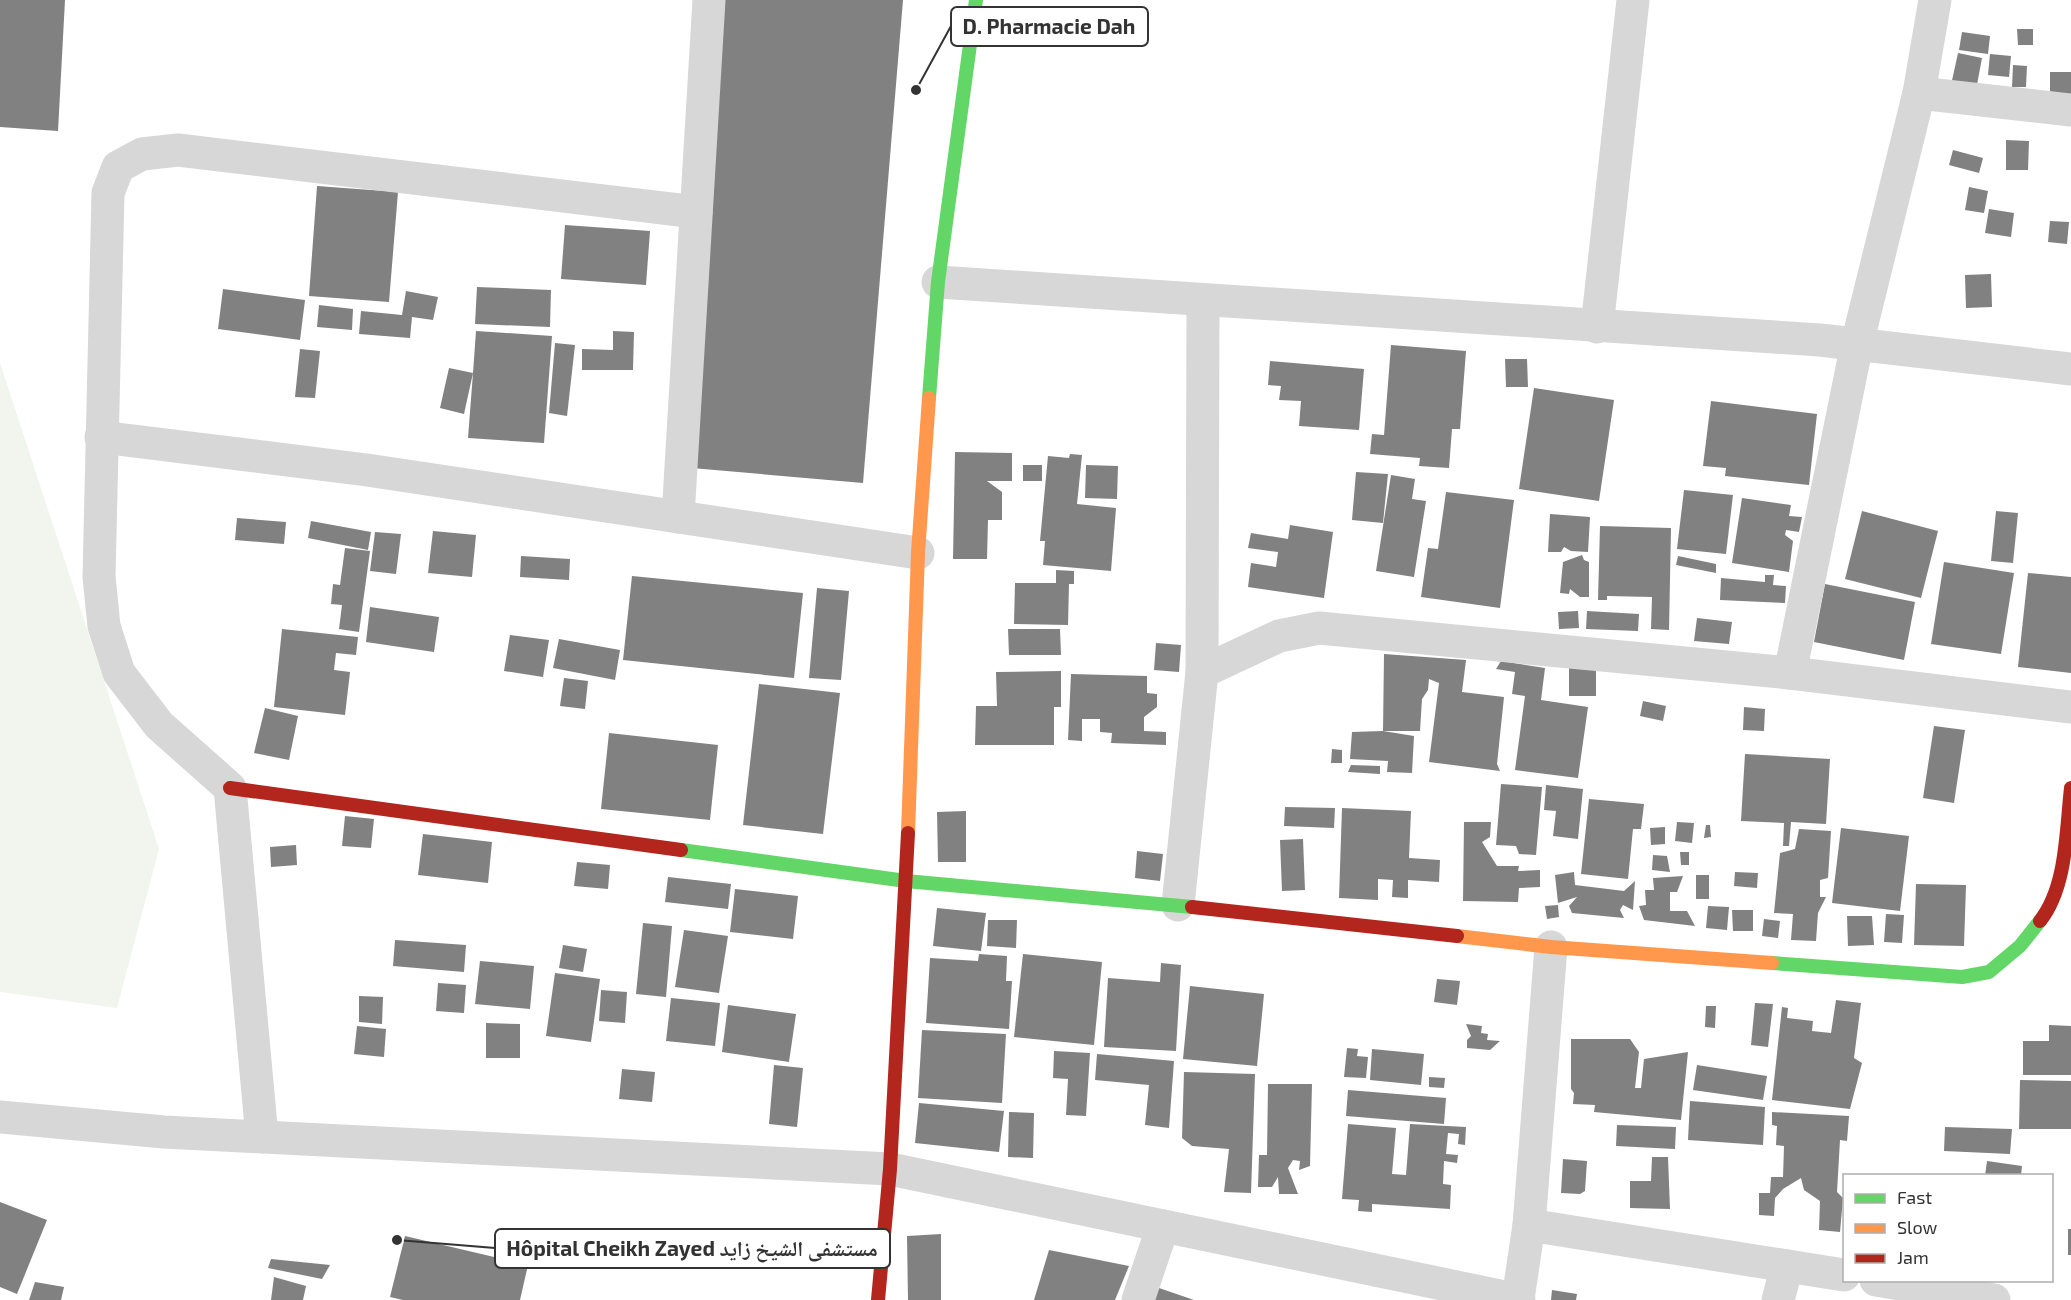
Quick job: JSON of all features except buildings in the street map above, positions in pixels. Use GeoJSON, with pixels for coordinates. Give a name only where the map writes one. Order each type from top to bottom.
{"type":"FeatureCollection","features":[{"type":"Feature","properties":{"kind":"street"},"geometry":{"type":"LineString","coordinates":[[678,517],[709,0]]}},
{"type":"Feature","properties":{"kind":"street"},"geometry":{"type":"LineString","coordinates":[[878,1300],[890,1169],[906,881],[918,553],[938,282],[976,0]]}},
{"type":"Feature","properties":{"kind":"street"},"geometry":{"type":"LineString","coordinates":[[1597,327],[1633,0]]}},
{"type":"Feature","properties":{"kind":"street"},"geometry":{"type":"LineString","coordinates":[[1790,674],[1857,344],[1919,93],[1935,0]]}},
{"type":"Feature","properties":{"kind":"street"},"geometry":{"type":"LineString","coordinates":[[1919,93],[2071,110]]}},
{"type":"Feature","properties":{"kind":"street"},"geometry":{"type":"LineString","coordinates":[[696,212],[178,150],[142,154],[118,167],[108,193],[99,577],[104,626],[119,673],[159,725],[230,788],[906,881],[1178,905],[1551,947],[1962,977],[1989,972],[2020,946],[2051,908],[2063,858],[2071,788]]}},
{"type":"Feature","properties":{"kind":"street"},"geometry":{"type":"LineString","coordinates":[[938,282],[1857,344],[2071,369]]}},
{"type":"Feature","properties":{"kind":"street"},"geometry":{"type":"LineString","coordinates":[[1178,905],[1202,672],[1203,300]]}},
{"type":"Feature","properties":{"kind":"street"},"geometry":{"type":"LineString","coordinates":[[101,437],[367,470],[918,553]]}},
{"type":"Feature","properties":{"kind":"street"},"geometry":{"type":"LineString","coordinates":[[1202,672],[1279,636],[1319,628],[1790,674],[2071,707]]}},
{"type":"Feature","properties":{"kind":"street"},"geometry":{"type":"LineString","coordinates":[[230,788],[262,1137]]}},
{"type":"Feature","properties":{"kind":"street"},"geometry":{"type":"LineString","coordinates":[[0,1117],[262,1137],[890,1169],[1518,1299],[1529,1226],[1551,947]]}},
{"type":"Feature","properties":{"kind":"street"},"geometry":{"type":"LineString","coordinates":[[1138,1300],[1163,1226]]}},
{"type":"Feature","properties":{"kind":"street"},"geometry":{"type":"LineString","coordinates":[[1529,1226],[1843,1275]]}},
{"type":"Feature","properties":{"kind":"street"},"geometry":{"type":"LineString","coordinates":[[1778,1300],[1787,1266]]}},
{"type":"Feature","properties":{"kind":"street"},"geometry":{"type":"LineString","coordinates":[[1882,1282],[1994,1300]]}},
{"type":"Feature","properties":{"kind":"shaded area"},"geometry":{"type":"Polygon","coordinates":[[[0,363],[159,849],[117,1008],[0,992],[0,363]]]}},
{"type":"Feature","properties":{"kind":"traffic: fast"},"geometry":{"type":"LineString","coordinates":[[929,398],[938,282],[976,0]]}},
{"type":"Feature","properties":{"kind":"traffic: fast"},"geometry":{"type":"LineString","coordinates":[[681,850],[906,881],[1192,907]]}},
{"type":"Feature","properties":{"kind":"traffic: fast"},"geometry":{"type":"LineString","coordinates":[[1772,963],[1962,977],[1989,972],[2020,946],[2040,921]]}},
{"type":"Feature","properties":{"kind":"traffic: slow"},"geometry":{"type":"LineString","coordinates":[[908,833],[918,553],[929,398]]}},
{"type":"Feature","properties":{"kind":"traffic: slow"},"geometry":{"type":"LineString","coordinates":[[1457,936],[1551,947],[1772,963]]}},
{"type":"Feature","properties":{"kind":"traffic: jam"},"geometry":{"type":"LineString","coordinates":[[230,788],[681,850]]}},
{"type":"Feature","properties":{"kind":"traffic: jam"},"geometry":{"type":"LineString","coordinates":[[2040,921],[2056,892],[2064,858],[2071,788]]}},
{"type":"Feature","properties":{"kind":"traffic: jam"},"geometry":{"type":"LineString","coordinates":[[878,1300],[890,1169],[908,833]]}},
{"type":"Feature","properties":{"kind":"traffic: jam"},"geometry":{"type":"LineString","coordinates":[[1192,907],[1457,936]]}},
{"type":"Feature","properties":{"kind":"place","name":"D. Pharmacie Dah"},"geometry":{"type":"Point","coordinates":[916,90]}},
{"type":"Feature","properties":{"kind":"place","name":"Hôpital Cheikh Zayed مستشفى الشيخ زايد"},"geometry":{"type":"Point","coordinates":[397,1240]}}]}
